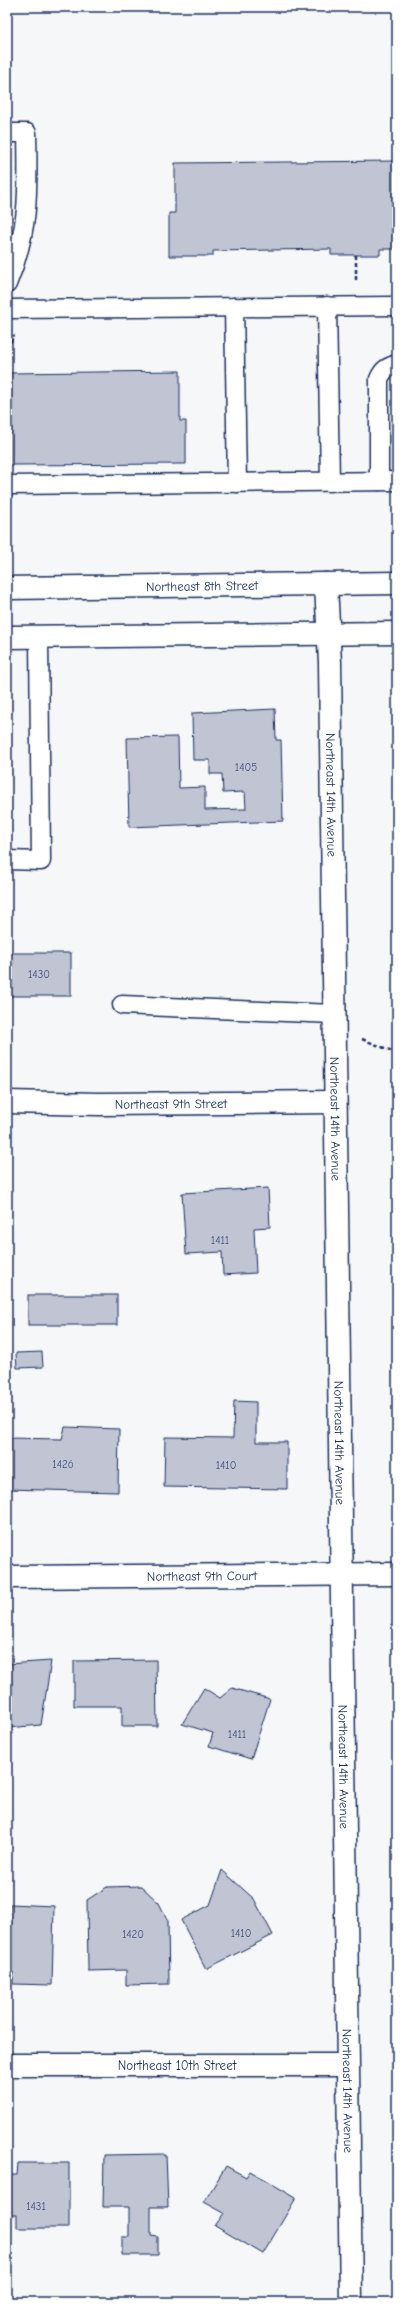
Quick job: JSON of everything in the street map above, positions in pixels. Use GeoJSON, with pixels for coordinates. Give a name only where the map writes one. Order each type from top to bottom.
{"type":"FeatureCollection","features":[{"type":"Feature","properties":{"kind":"street","name":"Northeast 8th Street"},"geometry":{"type":"LineString","coordinates":[[7,588],[397,583]]}},
{"type":"Feature","properties":{"kind":"street","name":"Northeast 14th Avenue"},"geometry":{"type":"LineString","coordinates":[[326,584],[329,634],[340,1574],[351,2302]]}},
{"type":"Feature","properties":{"kind":"street"},"geometry":{"type":"LineString","coordinates":[[7,637],[397,633]]}},
{"type":"Feature","properties":{"kind":"street","name":"Northeast 9th Street"},"geometry":{"type":"LineString","coordinates":[[7,1102],[99,1104],[335,1102]]}},
{"type":"Feature","properties":{"kind":"street","name":"Northeast 9th Court"},"geometry":{"type":"LineString","coordinates":[[7,1578],[397,1574]]}},
{"type":"Feature","properties":{"kind":"street","name":"Northeast 10th Street"},"geometry":{"type":"LineString","coordinates":[[7,2065],[347,2065]]}},
{"type":"Feature","properties":{"kind":"lane"},"geometry":{"type":"LineString","coordinates":[[7,133],[26,133],[28,181],[23,238],[7,284]]}},
{"type":"Feature","properties":{"kind":"lane"},"geometry":{"type":"LineString","coordinates":[[327,306],[330,482]]}},
{"type":"Feature","properties":{"kind":"lane"},"geometry":{"type":"LineString","coordinates":[[7,309],[397,306]]}},
{"type":"Feature","properties":{"kind":"lane"},"geometry":{"type":"LineString","coordinates":[[234,307],[237,483]]}},
{"type":"Feature","properties":{"kind":"lane"},"geometry":{"type":"LineString","coordinates":[[379,481],[379,379],[382,372],[387,367],[397,364]]}},
{"type":"Feature","properties":{"kind":"lane"},"geometry":{"type":"LineString","coordinates":[[7,485],[397,481]]}},
{"type":"Feature","properties":{"kind":"lane"},"geometry":{"type":"LineString","coordinates":[[7,860],[41,860],[38,636]]}},
{"type":"Feature","properties":{"kind":"lane"},"geometry":{"type":"LineString","coordinates":[[122,1005],[334,1021]]}},
{"type":"Feature","properties":{"kind":"path"},"geometry":{"type":"LineString","coordinates":[[356,255],[356,282]]}},
{"type":"Feature","properties":{"kind":"path"},"geometry":{"type":"LineString","coordinates":[[7,349],[16,333]]}},
{"type":"Feature","properties":{"kind":"path"},"geometry":{"type":"LineString","coordinates":[[334,1021],[397,1053]]}},
{"type":"Feature","properties":{"kind":"building"},"geometry":{"type":"Polygon","coordinates":[[[397,161],[397,249],[380,249],[380,255],[331,255],[331,249],[213,251],[213,256],[169,256],[169,213],[175,213],[175,163],[397,161]]]}},
{"type":"Feature","properties":{"kind":"building"},"geometry":{"type":"Polygon","coordinates":[[[180,371],[180,421],[186,421],[186,464],[7,465],[7,373],[180,371]]]}},
{"type":"Feature","properties":{"kind":"building"},"geometry":{"type":"Polygon","coordinates":[[[275,709],[276,740],[281,740],[283,821],[129,827],[127,738],[178,737],[179,788],[205,787],[205,810],[246,809],[245,792],[223,793],[222,774],[210,774],[210,760],[193,760],[192,713],[275,709]]]}},
{"type":"Feature","properties":{"kind":"building"},"geometry":{"type":"Polygon","coordinates":[[[7,953],[71,953],[71,996],[7,996],[7,953]]]}},
{"type":"Feature","properties":{"kind":"building"},"geometry":{"type":"Polygon","coordinates":[[[268,1188],[270,1227],[254,1228],[256,1273],[223,1275],[222,1252],[186,1254],[182,1193],[268,1188]]]}},
{"type":"Feature","properties":{"kind":"building"},"geometry":{"type":"Polygon","coordinates":[[[28,1295],[117,1295],[117,1325],[28,1325],[28,1295]]]}},
{"type":"Feature","properties":{"kind":"building"},"geometry":{"type":"Polygon","coordinates":[[[42,1352],[43,1367],[17,1368],[16,1353],[42,1352]]]}},
{"type":"Feature","properties":{"kind":"building"},"geometry":{"type":"Polygon","coordinates":[[[234,1401],[256,1402],[256,1442],[287,1442],[287,1489],[164,1487],[165,1437],[233,1438],[234,1401]]]}},
{"type":"Feature","properties":{"kind":"building"},"geometry":{"type":"Polygon","coordinates":[[[65,1427],[119,1429],[118,1492],[7,1489],[7,1438],[62,1439],[65,1427]]]}},
{"type":"Feature","properties":{"kind":"building"},"geometry":{"type":"Polygon","coordinates":[[[156,1660],[157,1726],[122,1726],[122,1706],[74,1706],[74,1661],[156,1660]]]}},
{"type":"Feature","properties":{"kind":"building"},"geometry":{"type":"Polygon","coordinates":[[[51,1661],[41,1725],[7,1728],[7,1664],[51,1661]]]}},
{"type":"Feature","properties":{"kind":"building"},"geometry":{"type":"Polygon","coordinates":[[[204,1688],[220,1698],[232,1688],[270,1699],[251,1759],[209,1746],[213,1733],[182,1724],[204,1688]]]}},
{"type":"Feature","properties":{"kind":"building"},"geometry":{"type":"Polygon","coordinates":[[[222,1870],[254,1899],[273,1935],[206,1969],[181,1920],[210,1905],[222,1870]]]}},
{"type":"Feature","properties":{"kind":"building"},"geometry":{"type":"Polygon","coordinates":[[[141,1886],[159,1903],[168,1921],[169,1984],[126,1985],[126,1970],[88,1971],[87,1900],[107,1887],[141,1886]]]}},
{"type":"Feature","properties":{"kind":"building"},"geometry":{"type":"Polygon","coordinates":[[[10,1904],[54,1906],[52,1985],[13,1984],[13,1972],[7,1972],[7,1928],[9,1928],[10,1904]]]}},
{"type":"Feature","properties":{"kind":"building"},"geometry":{"type":"Polygon","coordinates":[[[166,2154],[168,2207],[151,2207],[151,2236],[158,2237],[158,2255],[122,2255],[122,2237],[129,2237],[129,2207],[103,2207],[104,2155],[166,2154]]]}},
{"type":"Feature","properties":{"kind":"building"},"geometry":{"type":"Polygon","coordinates":[[[18,2163],[69,2163],[69,2228],[17,2228],[17,2215],[7,2215],[7,2175],[17,2175],[18,2163]]]}},
{"type":"Feature","properties":{"kind":"building"},"geometry":{"type":"Polygon","coordinates":[[[226,2166],[246,2177],[250,2171],[296,2198],[263,2254],[215,2226],[224,2213],[204,2202],[226,2166]]]}}]}
